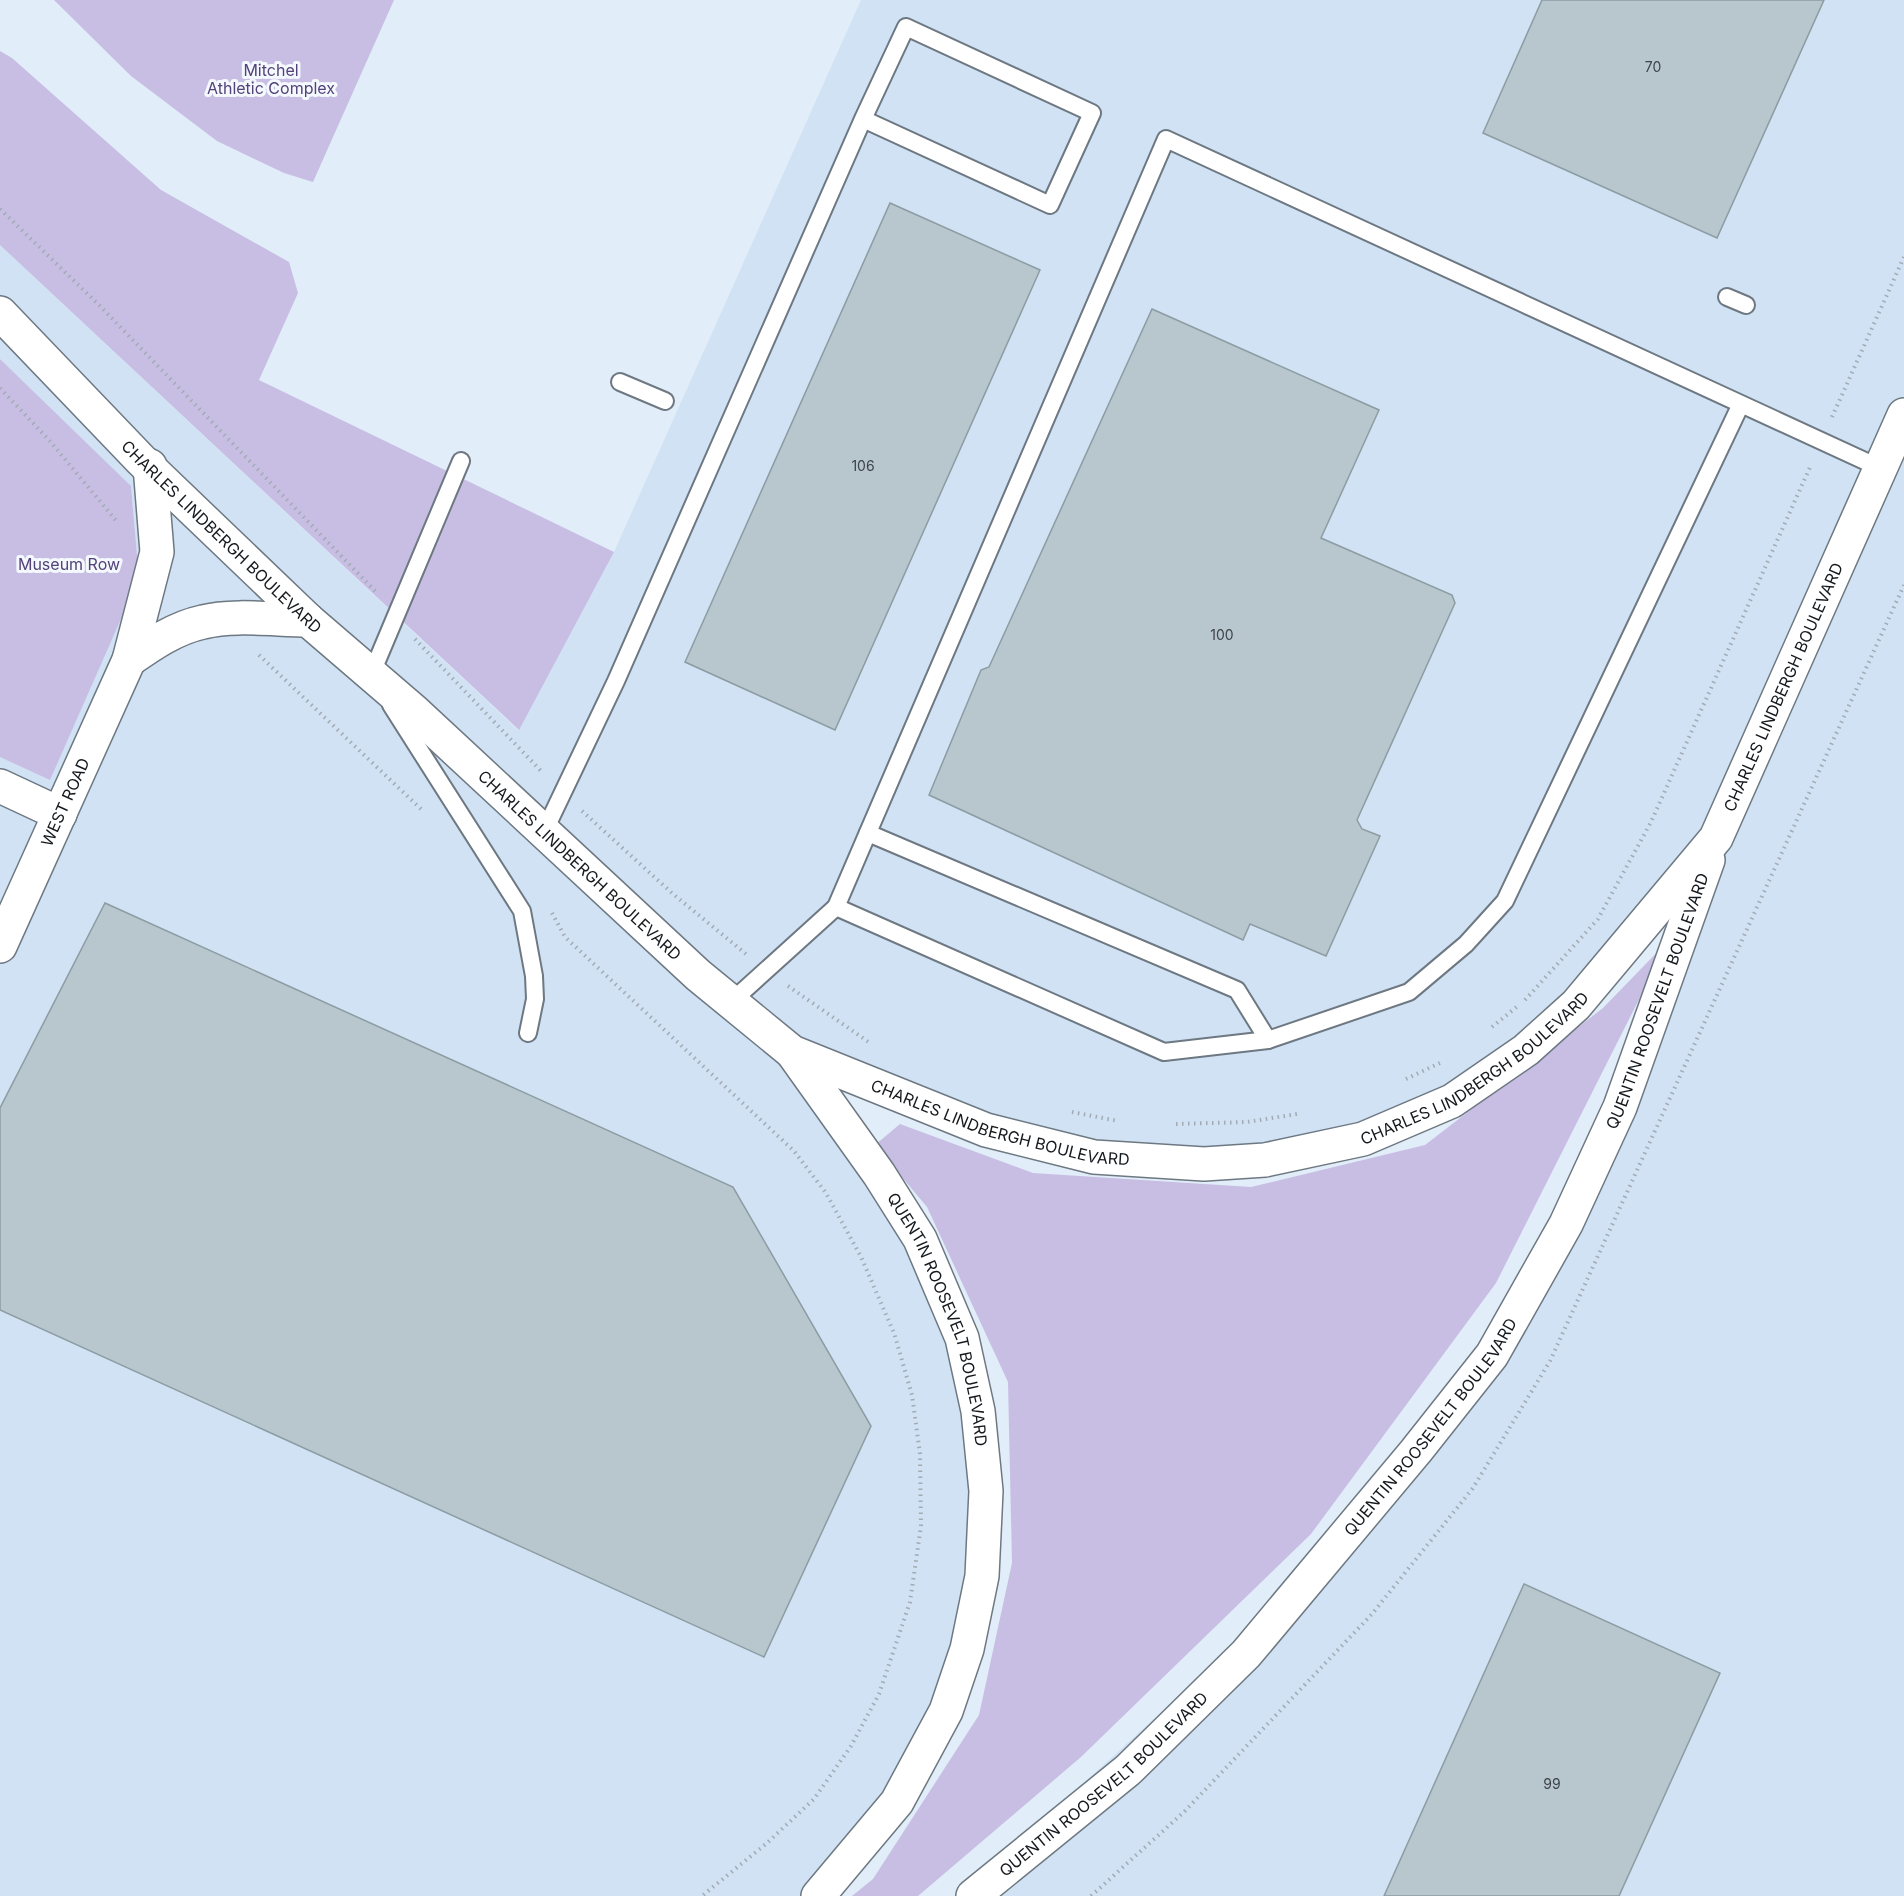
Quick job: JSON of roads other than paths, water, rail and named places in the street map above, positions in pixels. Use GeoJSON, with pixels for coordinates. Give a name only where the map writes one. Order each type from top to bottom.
{"type":"FeatureCollection","features":[{"type":"Feature","properties":{"kind":"street","name":"CHARLES LINDBERGH BOULEVARD"},"geometry":{"type":"LineString","coordinates":[[0,313],[150,466],[309,620],[415,712],[698,975],[792,1052],[986,1130],[1094,1157],[1204,1164],[1265,1160],[1364,1139],[1452,1101],[1526,1050],[1576,1005],[1716,838],[1904,415]]}},
{"type":"Feature","properties":{"kind":"street","name":"WEST ROAD"},"geometry":{"type":"LineString","coordinates":[[0,946],[129,660],[157,552],[150,466]]}},
{"type":"Feature","properties":{"kind":"street"},"geometry":{"type":"LineString","coordinates":[[129,660],[163,637],[202,622],[224,619],[309,620]]}},
{"type":"Feature","properties":{"kind":"street"},"geometry":{"type":"LineString","coordinates":[[0,786],[60,814]]}},
{"type":"Feature","properties":{"kind":"street","name":"QUENTIN ROOSEVELT BOULEVARD"},"geometry":{"type":"LineString","coordinates":[[973,1896],[1128,1770],[1246,1654],[1416,1451],[1492,1355],[1566,1224],[1620,1107],[1716,838]]}},
{"type":"Feature","properties":{"kind":"street","name":"QUENTIN ROOSEVELT BOULEVARD"},"geometry":{"type":"LineString","coordinates":[[792,1052],[879,1174],[920,1239],[962,1338],[978,1410],[986,1491],[982,1576],[967,1649],[946,1711],[897,1802],[818,1896]]}},
{"type":"Feature","properties":{"kind":"lane"},"geometry":{"type":"LineString","coordinates":[[544,832],[561,792],[616,681],[863,119],[906,27],[1092,113],[1050,205],[863,119]]}},
{"type":"Feature","properties":{"kind":"lane"},"geometry":{"type":"LineString","coordinates":[[731,1002],[836,907],[1167,139],[1880,468]]}},
{"type":"Feature","properties":{"kind":"lane"},"geometry":{"type":"LineString","coordinates":[[1727,297],[1746,305]]}},
{"type":"Feature","properties":{"kind":"lane"},"geometry":{"type":"LineString","coordinates":[[620,382],[664,401]]}},
{"type":"Feature","properties":{"kind":"lane"},"geometry":{"type":"LineString","coordinates":[[836,907],[1164,1052],[1268,1040],[1408,992],[1466,944],[1505,901],[1742,404]]}},
{"type":"Feature","properties":{"kind":"lane"},"geometry":{"type":"LineString","coordinates":[[461,461],[371,675],[522,911],[534,976],[535,999],[528,1033]]}},
{"type":"Feature","properties":{"kind":"lane"},"geometry":{"type":"LineString","coordinates":[[868,833],[1237,990],[1268,1040]]}},
{"type":"Feature","properties":{"kind":"park label","name":"Mitchel Athletic Complex"},"geometry":{"type":"Point","coordinates":[271,79]}},
{"type":"Feature","properties":{"kind":"park label","name":"Museum Row"},"geometry":{"type":"Point","coordinates":[69,564]}}]}
